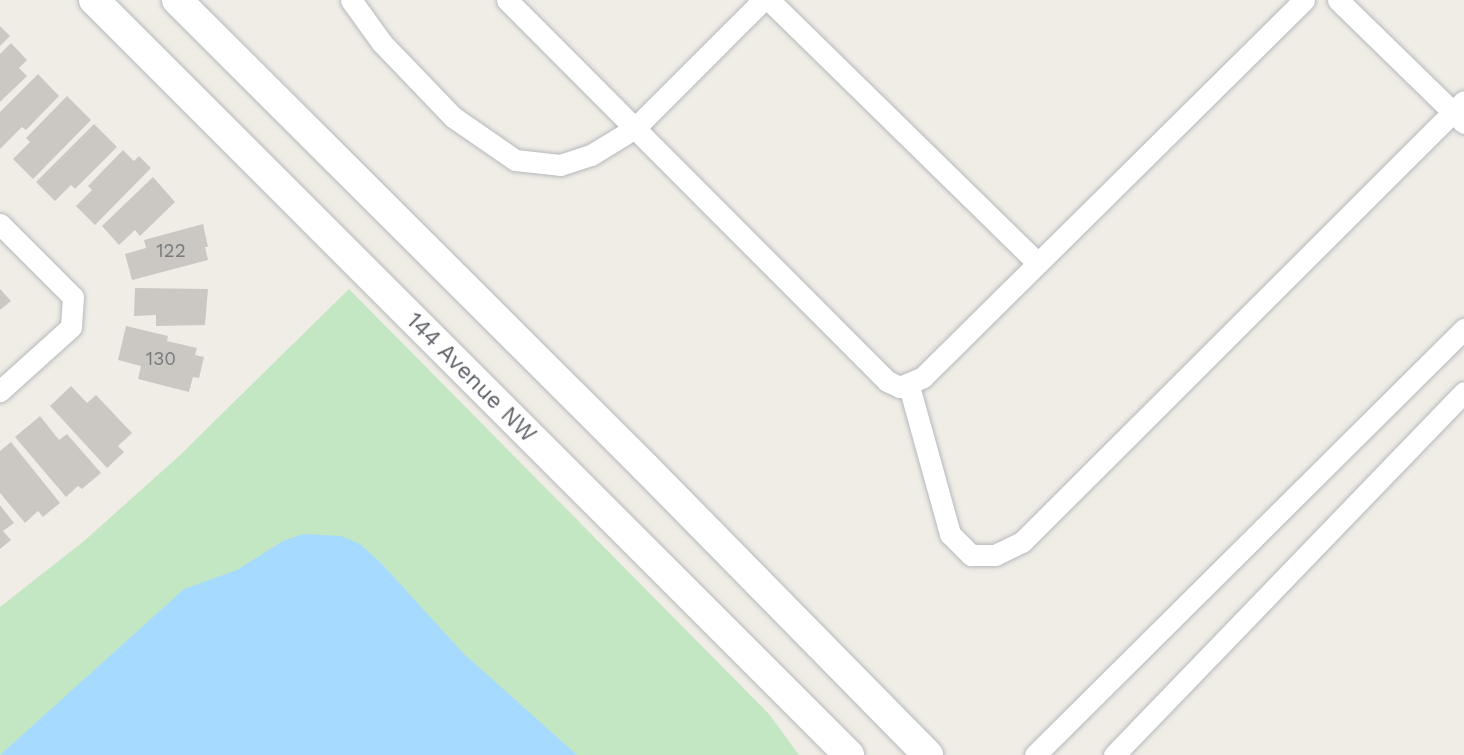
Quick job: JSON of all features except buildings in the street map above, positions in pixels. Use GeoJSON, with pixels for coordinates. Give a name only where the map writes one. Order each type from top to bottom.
{"type":"FeatureCollection","features":[{"type":"Feature","properties":{"kind":"main road","name":"144 Avenue NW"},"geometry":{"type":"LineString","coordinates":[[94,0],[842,751]]}},
{"type":"Feature","properties":{"kind":"main road"},"geometry":{"type":"LineString","coordinates":[[177,0],[635,457],[928,755]]}},
{"type":"Feature","properties":{"kind":"street"},"geometry":{"type":"LineString","coordinates":[[351,0],[382,43],[453,117],[515,160],[560,165],[592,155],[635,128],[763,0]]}},
{"type":"Feature","properties":{"kind":"street"},"geometry":{"type":"LineString","coordinates":[[507,0],[893,386],[909,386],[923,377],[1304,0]]}},
{"type":"Feature","properties":{"kind":"street"},"geometry":{"type":"LineString","coordinates":[[769,0],[1038,263]]}},
{"type":"Feature","properties":{"kind":"street"},"geometry":{"type":"LineString","coordinates":[[909,386],[950,534],[971,555],[995,555],[1022,542],[1460,112],[1338,0]]}},
{"type":"Feature","properties":{"kind":"street"},"geometry":{"type":"LineString","coordinates":[[0,224],[73,297],[71,327],[0,391]]}},
{"type":"Feature","properties":{"kind":"street"},"geometry":{"type":"LineString","coordinates":[[1035,755],[1464,329]]}},
{"type":"Feature","properties":{"kind":"street"},"geometry":{"type":"LineString","coordinates":[[1114,755],[1464,392]]}},
{"type":"Feature","properties":{"kind":"green space"},"geometry":{"type":"Polygon","coordinates":[[[349,289],[769,714],[799,755],[0,755],[0,607],[84,541],[178,457],[349,289]]]}},
{"type":"Feature","properties":{"kind":"water"},"geometry":{"type":"Polygon","coordinates":[[[303,534],[341,536],[360,544],[381,563],[464,654],[577,755],[0,755],[184,589],[237,570],[283,541],[303,534]]]}}]}
